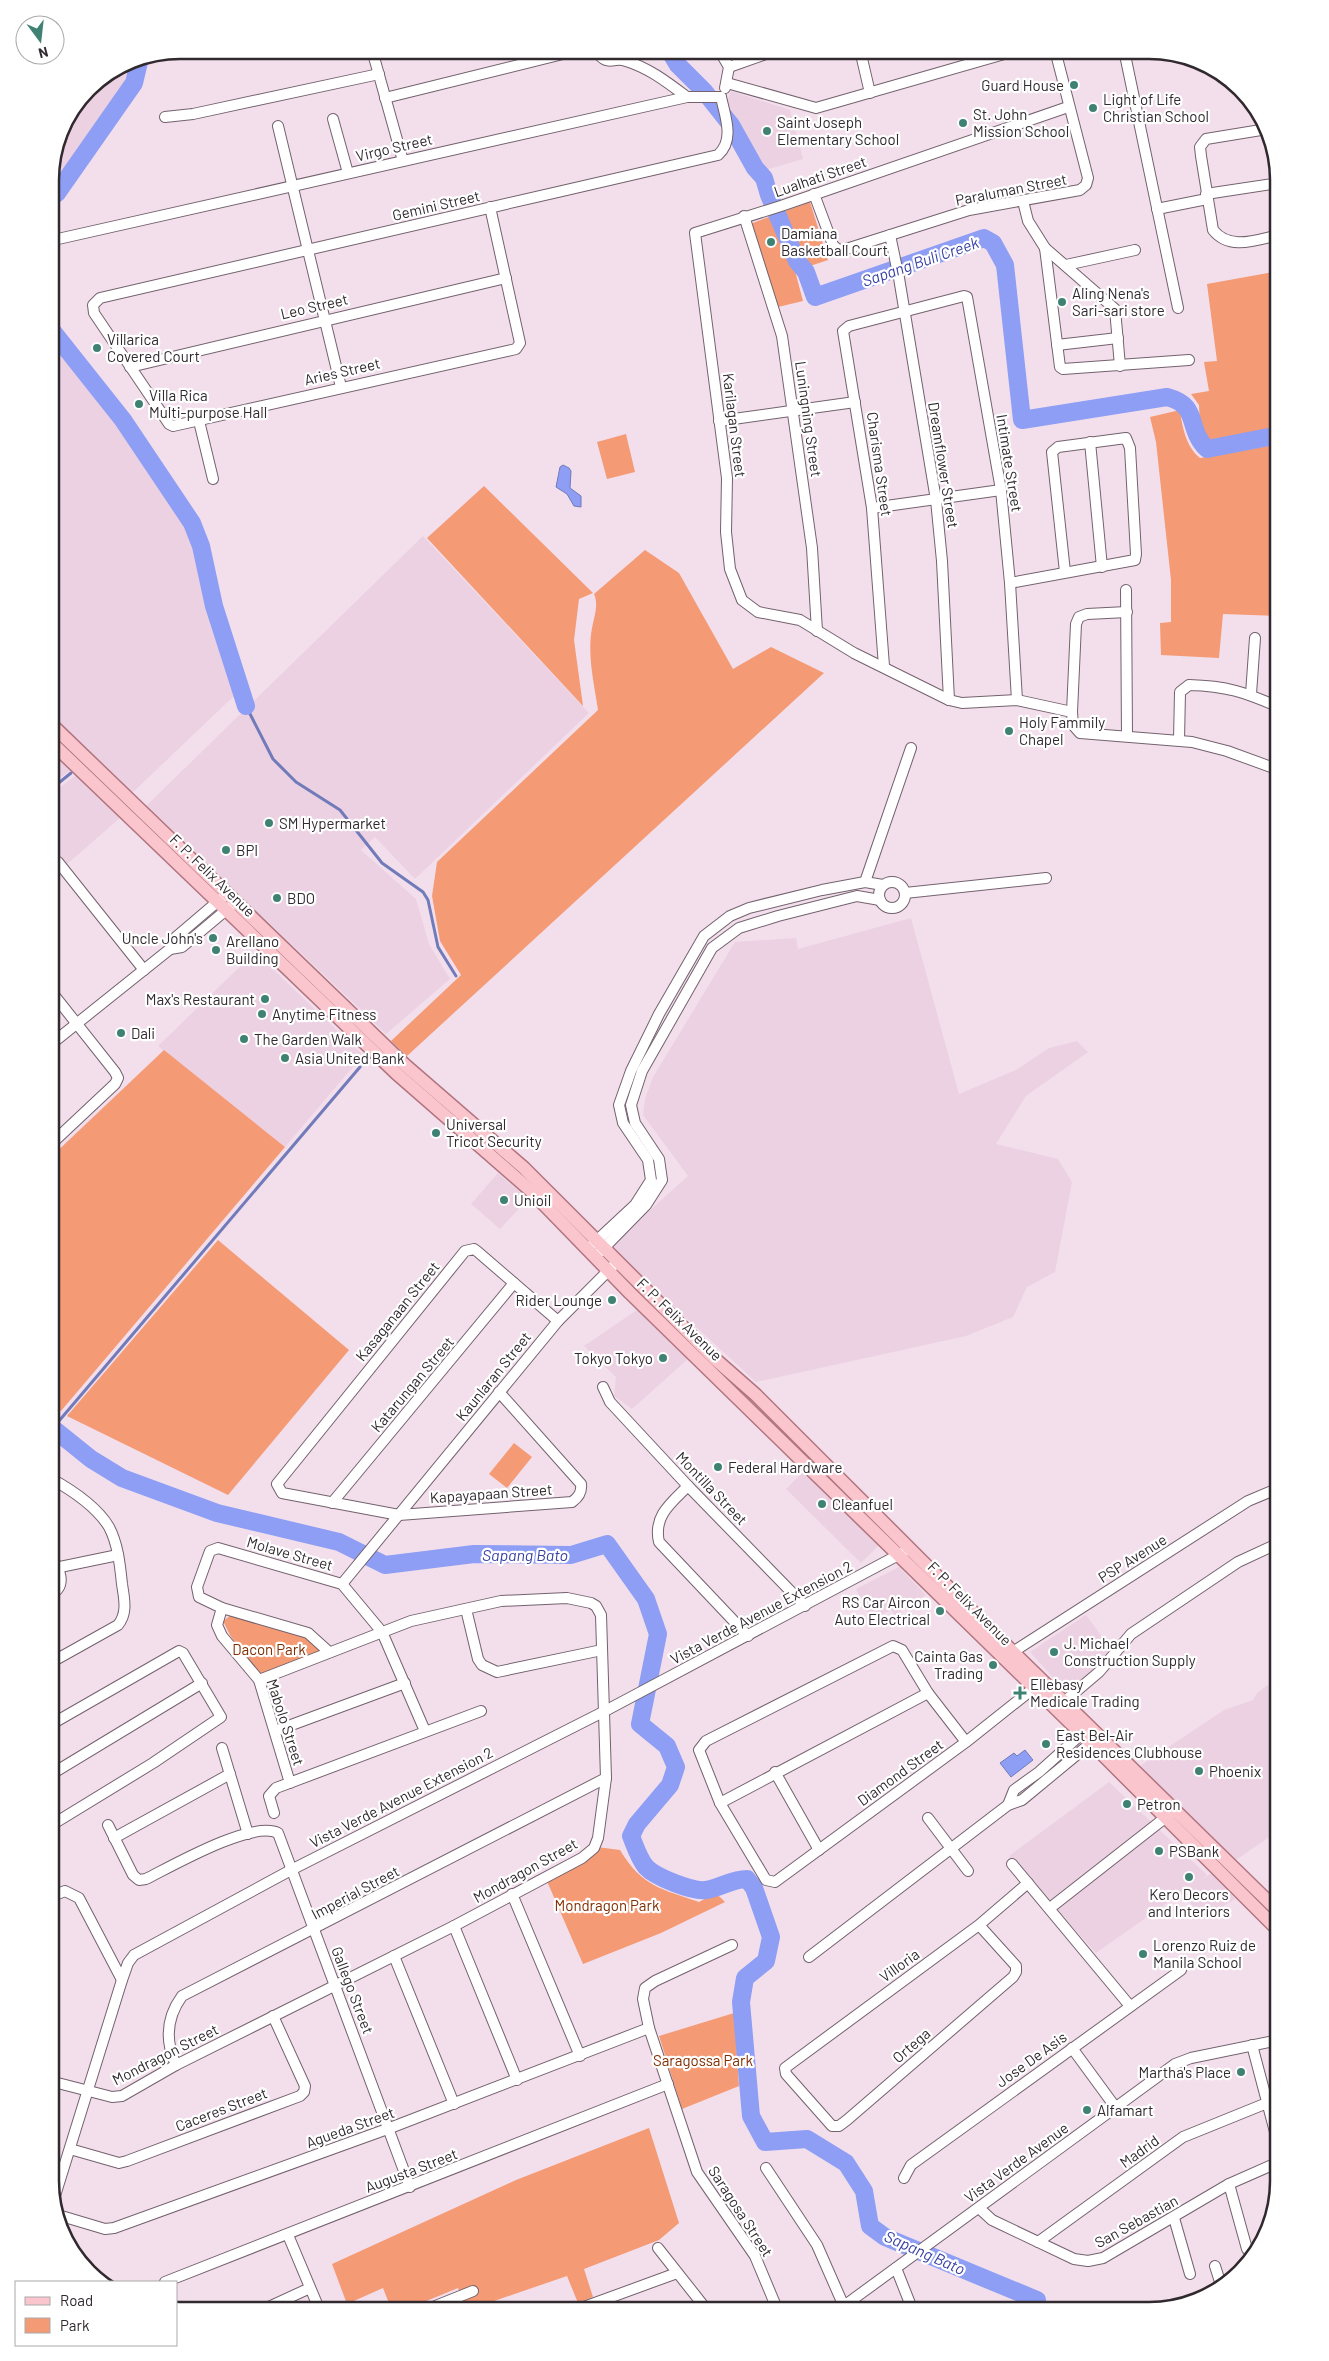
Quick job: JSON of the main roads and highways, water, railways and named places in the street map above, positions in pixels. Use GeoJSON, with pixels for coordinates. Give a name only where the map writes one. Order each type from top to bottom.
{"type":"FeatureCollection","features":[{"type":"Feature","properties":{"kind":"main road","name":"F. P. Felix Avenue"},"geometry":{"type":"LineString","coordinates":[[59,732],[426,1101],[596,1249],[899,1555],[959,1606],[1086,1730],[1170,1814],[1270,1921]]}},
{"type":"Feature","properties":{"kind":"main road","name":"F. P. Felix Avenue"},"geometry":{"type":"LineString","coordinates":[[59,748],[227,902]]}},
{"type":"Feature","properties":{"kind":"main road","name":"F. P. Felix Avenue"},"geometry":{"type":"LineString","coordinates":[[613,1266],[910,1547],[959,1606]]}},
{"type":"Feature","properties":{"kind":"main road","name":"F. P. Felix Avenue"},"geometry":{"type":"LineString","coordinates":[[1086,1730],[1091,1743],[1270,1904]]}},
{"type":"Feature","properties":{"kind":"water"},"geometry":{"type":"Polygon","coordinates":[[[563,465],[571,471],[570,488],[581,496],[581,507],[574,506],[567,494],[556,487],[560,467],[563,465]]]}},
{"type":"Feature","properties":{"kind":"water"},"geometry":{"type":"Polygon","coordinates":[[[1025,1750],[1033,1760],[1011,1777],[1000,1763],[1014,1753],[1017,1756],[1025,1750]]]}},
{"type":"Feature","properties":{"kind":"waterway","name":"Sapang Buli Creek"},"geometry":{"type":"LineString","coordinates":[[674,59],[704,91],[731,125],[755,168],[764,178],[769,195],[797,261],[806,272],[815,297],[984,238],[993,243],[1005,265],[1022,420],[1167,397],[1178,401],[1189,412],[1196,433],[1207,449],[1270,437]]}},
{"type":"Feature","properties":{"kind":"waterway"},"geometry":{"type":"LineString","coordinates":[[59,190],[134,83],[138,66]]}},
{"type":"Feature","properties":{"kind":"waterway"},"geometry":{"type":"LineString","coordinates":[[59,339],[123,420],[192,523],[201,546],[214,606],[246,706]]}},
{"type":"Feature","properties":{"kind":"waterway"},"geometry":{"type":"LineString","coordinates":[[246,706],[273,759],[296,782],[340,810],[382,863],[423,892],[428,900],[438,947],[456,976]]}},
{"type":"Feature","properties":{"kind":"waterway"},"geometry":{"type":"LineString","coordinates":[[59,783],[71,773]]}},
{"type":"Feature","properties":{"kind":"waterway"},"geometry":{"type":"LineString","coordinates":[[59,1421],[360,1067]]}},
{"type":"Feature","properties":{"kind":"waterway","name":"Sapang Bato"},"geometry":{"type":"LineString","coordinates":[[59,1433],[91,1459],[122,1478],[217,1513],[339,1542],[385,1565],[474,1554],[571,1555],[607,1544],[646,1599],[658,1634],[640,1724],[667,1746],[676,1767],[670,1785],[637,1824],[631,1836],[637,1852],[646,1867],[651,1871],[692,1889],[706,1890],[736,1880],[747,1879],[754,1888],[771,1937],[766,1961],[745,1978],[741,2002],[751,2116],[765,2142],[807,2139],[846,2163],[864,2191],[870,2226],[885,2237],[1037,2300],[1037,2302]]}},
{"type":"Feature","properties":{"kind":"place","name":"Guard House"},"geometry":{"type":"Point","coordinates":[1074,85]}},
{"type":"Feature","properties":{"kind":"place","name":"Light of Life Christian School"},"geometry":{"type":"Point","coordinates":[1093,108]}},
{"type":"Feature","properties":{"kind":"place","name":"St. John Mission School"},"geometry":{"type":"Point","coordinates":[963,123]}},
{"type":"Feature","properties":{"kind":"place","name":"Saint Joseph Elementary School"},"geometry":{"type":"Point","coordinates":[767,131]}},
{"type":"Feature","properties":{"kind":"place","name":"Damiana Basketball Court"},"geometry":{"type":"Point","coordinates":[771,242]}},
{"type":"Feature","properties":{"kind":"place","name":"Aling Nena's Sari-sari store"},"geometry":{"type":"Point","coordinates":[1062,302]}},
{"type":"Feature","properties":{"kind":"place","name":"Villarica Covered Court"},"geometry":{"type":"Point","coordinates":[97,348]}},
{"type":"Feature","properties":{"kind":"place","name":"Villa Rica Multi-purpose Hall"},"geometry":{"type":"Point","coordinates":[139,404]}},
{"type":"Feature","properties":{"kind":"place","name":"Holy Fammily Chapel"},"geometry":{"type":"Point","coordinates":[1009,731]}},
{"type":"Feature","properties":{"kind":"place","name":"SM Hypermarket"},"geometry":{"type":"Point","coordinates":[269,823]}},
{"type":"Feature","properties":{"kind":"place","name":"BPI"},"geometry":{"type":"Point","coordinates":[226,850]}},
{"type":"Feature","properties":{"kind":"place","name":"BDO"},"geometry":{"type":"Point","coordinates":[277,898]}},
{"type":"Feature","properties":{"kind":"place","name":"Uncle John's"},"geometry":{"type":"Point","coordinates":[213,938]}},
{"type":"Feature","properties":{"kind":"place","name":"Arellano Building"},"geometry":{"type":"Point","coordinates":[216,950]}},
{"type":"Feature","properties":{"kind":"place","name":"Max's Restaurant"},"geometry":{"type":"Point","coordinates":[265,999]}},
{"type":"Feature","properties":{"kind":"place","name":"Anytime Fitness"},"geometry":{"type":"Point","coordinates":[262,1014]}},
{"type":"Feature","properties":{"kind":"place","name":"Dali"},"geometry":{"type":"Point","coordinates":[121,1033]}},
{"type":"Feature","properties":{"kind":"place","name":"The Garden Walk"},"geometry":{"type":"Point","coordinates":[244,1039]}},
{"type":"Feature","properties":{"kind":"place","name":"Asia United Bank"},"geometry":{"type":"Point","coordinates":[285,1058]}},
{"type":"Feature","properties":{"kind":"place","name":"Universal Tricot Security"},"geometry":{"type":"Point","coordinates":[436,1133]}},
{"type":"Feature","properties":{"kind":"place","name":"Unioil"},"geometry":{"type":"Point","coordinates":[504,1200]}},
{"type":"Feature","properties":{"kind":"place","name":"Rider Lounge"},"geometry":{"type":"Point","coordinates":[612,1300]}},
{"type":"Feature","properties":{"kind":"place","name":"Tokyo Tokyo"},"geometry":{"type":"Point","coordinates":[663,1358]}},
{"type":"Feature","properties":{"kind":"place","name":"Federal Hardware"},"geometry":{"type":"Point","coordinates":[718,1467]}},
{"type":"Feature","properties":{"kind":"place","name":"Cleanfuel"},"geometry":{"type":"Point","coordinates":[822,1504]}},
{"type":"Feature","properties":{"kind":"place","name":"RS Car Aircon Auto Electrical"},"geometry":{"type":"Point","coordinates":[940,1611]}},
{"type":"Feature","properties":{"kind":"place","name":"J. Michael Construction Supply"},"geometry":{"type":"Point","coordinates":[1054,1652]}},
{"type":"Feature","properties":{"kind":"place","name":"Cainta Gas Trading"},"geometry":{"type":"Point","coordinates":[993,1665]}},
{"type":"Feature","properties":{"kind":"place","name":"Ellebasy Medicale Trading"},"geometry":{"type":"Point","coordinates":[1020,1693]}},
{"type":"Feature","properties":{"kind":"place","name":"East Bel-Air Residences Clubhouse"},"geometry":{"type":"Point","coordinates":[1046,1744]}},
{"type":"Feature","properties":{"kind":"place","name":"Phoenix"},"geometry":{"type":"Point","coordinates":[1199,1771]}},
{"type":"Feature","properties":{"kind":"place","name":"Petron"},"geometry":{"type":"Point","coordinates":[1127,1804]}},
{"type":"Feature","properties":{"kind":"place","name":"PSBank"},"geometry":{"type":"Point","coordinates":[1159,1851]}},
{"type":"Feature","properties":{"kind":"place","name":"Kero Decors and Interiors"},"geometry":{"type":"Point","coordinates":[1189,1877]}},
{"type":"Feature","properties":{"kind":"place","name":"Lorenzo Ruiz de Manila School"},"geometry":{"type":"Point","coordinates":[1143,1954]}},
{"type":"Feature","properties":{"kind":"place","name":"Martha's Place"},"geometry":{"type":"Point","coordinates":[1241,2072]}},
{"type":"Feature","properties":{"kind":"place","name":"Alfamart"},"geometry":{"type":"Point","coordinates":[1087,2110]}},
{"type":"Feature","properties":{"kind":"park label","name":"Dacon Park"},"geometry":{"type":"Point","coordinates":[269,1649]}},
{"type":"Feature","properties":{"kind":"park label","name":"Mondragon Park"},"geometry":{"type":"Point","coordinates":[607,1905]}},
{"type":"Feature","properties":{"kind":"park label","name":"Saragossa Park"},"geometry":{"type":"Point","coordinates":[703,2060]}}]}
